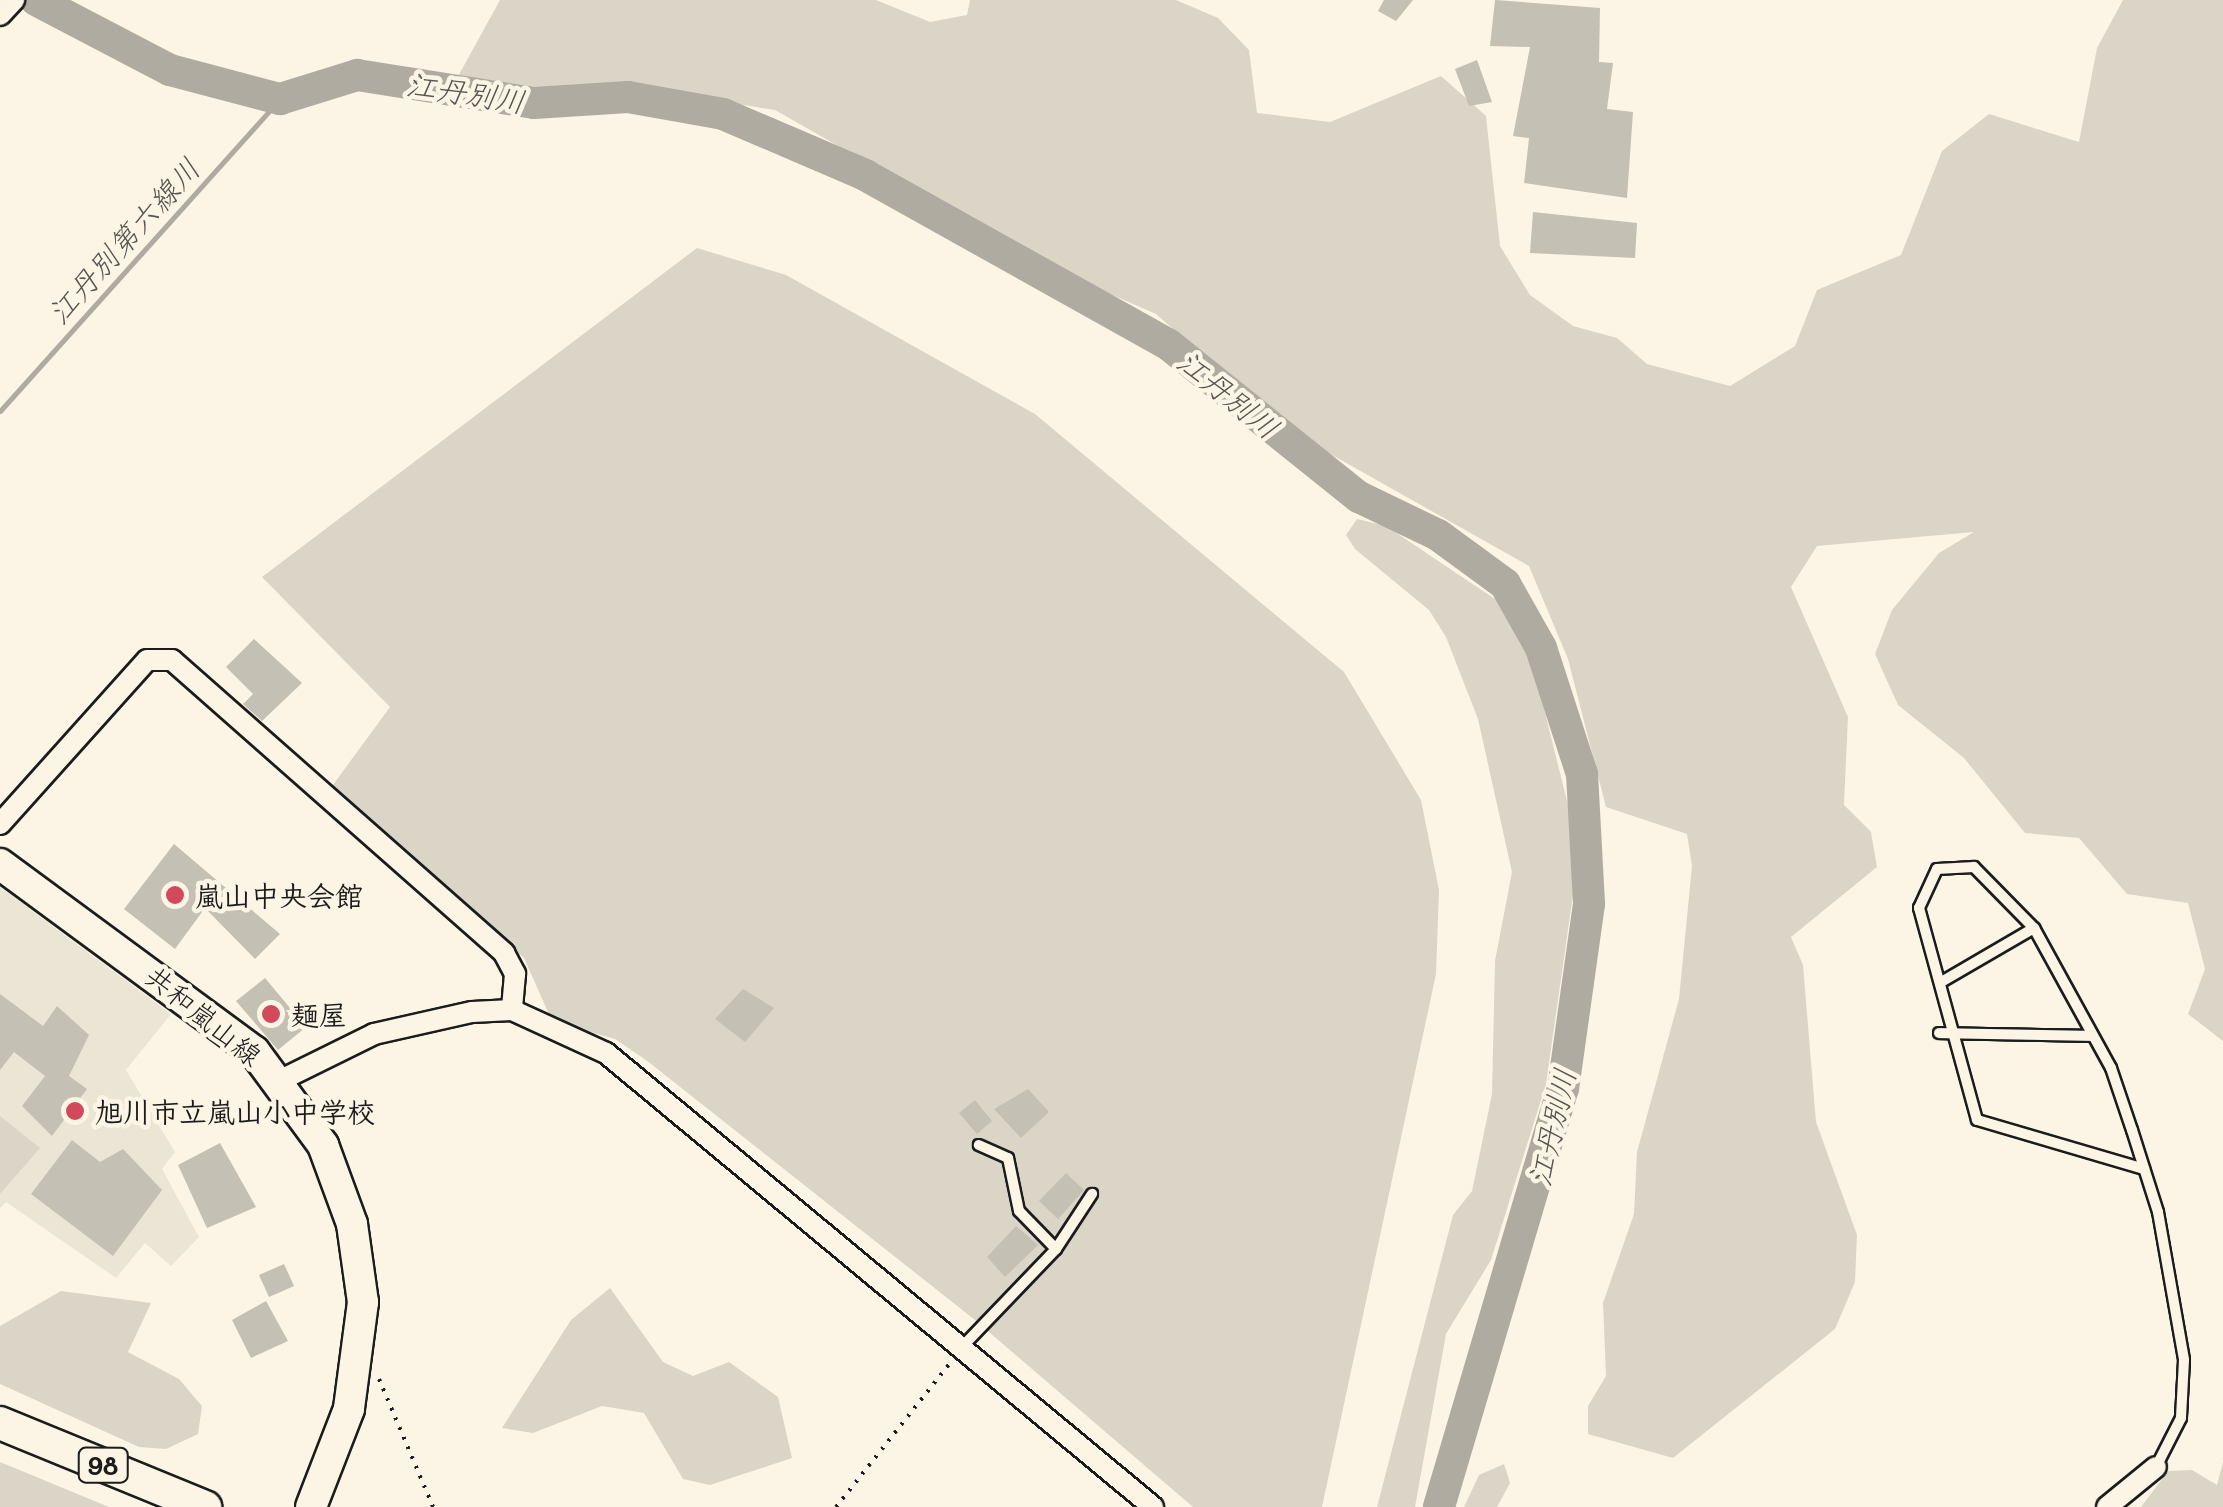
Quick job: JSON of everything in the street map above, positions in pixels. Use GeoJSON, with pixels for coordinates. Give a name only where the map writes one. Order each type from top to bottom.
{"type":"FeatureCollection","features":[{"type":"Feature","properties":{"kind":"main road","name":"共和嵐山線"},"geometry":{"type":"LineString","coordinates":[[0,864],[210,1014],[282,1080],[323,1145],[352,1224],[362,1338],[349,1409],[311,1507]]}},
{"type":"Feature","properties":{"kind":"main road","name":"98"},"geometry":{"type":"LineString","coordinates":[[0,1423],[205,1507]]}},
{"type":"Feature","properties":{"kind":"street"},"geometry":{"type":"LineString","coordinates":[[0,15],[14,0]]}},
{"type":"Feature","properties":{"kind":"street"},"geometry":{"type":"LineString","coordinates":[[0,824],[147,660],[172,660],[504,953],[515,974],[512,1010]]}},
{"type":"Feature","properties":{"kind":"street"},"geometry":{"type":"LineString","coordinates":[[282,1080],[374,1034],[512,1010],[634,1073],[1154,1507]]}},
{"type":"Feature","properties":{"kind":"street"},"geometry":{"type":"LineString","coordinates":[[2106,1507],[2156,1467]]}},
{"type":"Feature","properties":{"kind":"lane"},"geometry":{"type":"LineString","coordinates":[[2144,1169],[1977,1120],[1960,1036],[1919,908],[1937,869],[1974,867],[2034,928],[2111,1068],[2144,1169],[2184,1360],[2181,1418],[2156,1467]]}},
{"type":"Feature","properties":{"kind":"lane"},"geometry":{"type":"LineString","coordinates":[[1943,981],[2034,928]]}},
{"type":"Feature","properties":{"kind":"lane"},"geometry":{"type":"LineString","coordinates":[[1938,1032],[1960,1036],[2090,1036]]}},
{"type":"Feature","properties":{"kind":"lane"},"geometry":{"type":"LineString","coordinates":[[979,1145],[1008,1158],[1019,1211],[1056,1248]]}},
{"type":"Feature","properties":{"kind":"lane"},"geometry":{"type":"LineString","coordinates":[[962,1347],[1056,1248],[1092,1194]]}},
{"type":"Feature","properties":{"kind":"path"},"geometry":{"type":"LineString","coordinates":[[362,1338],[433,1507]]}},
{"type":"Feature","properties":{"kind":"path"},"geometry":{"type":"LineString","coordinates":[[836,1507],[962,1347]]}},
{"type":"Feature","properties":{"kind":"shaded area"},"geometry":{"type":"Polygon","coordinates":[[[500,0],[876,0],[930,22],[967,15],[970,0],[1176,0],[1218,18],[1249,50],[1257,113],[1330,122],[1441,76],[1486,116],[1500,246],[1530,295],[1573,326],[1617,338],[1647,364],[1730,386],[1795,346],[1817,290],[1901,255],[1942,151],[1989,114],[2079,142],[2097,48],[2123,0],[2223,0],[2223,1041],[2188,1014],[2205,969],[2188,903],[2127,894],[2079,838],[2025,833],[1964,758],[1898,705],[1875,654],[1892,610],[1939,553],[1974,532],[1817,546],[1791,587],[1848,717],[1844,805],[1871,832],[1877,867],[1791,937],[1803,965],[1816,1122],[1857,1235],[1855,1282],[1835,1329],[1673,1458],[1588,1434],[1588,1406],[1606,1376],[1603,1303],[1634,1214],[1637,1152],[1679,999],[1692,866],[1687,834],[1606,807],[1568,659],[1529,566],[1286,429],[1156,314],[1060,272],[775,110],[669,93],[524,94],[456,80],[500,0]]]}},
{"type":"Feature","properties":{"kind":"shaded area"},"geometry":{"type":"Polygon","coordinates":[[[697,248],[786,275],[1035,414],[1344,672],[1421,800],[1439,890],[1436,974],[1322,1507],[1193,1507],[975,1320],[646,1060],[615,1039],[552,1021],[524,958],[330,789],[390,707],[262,577],[697,248]]]}},
{"type":"Feature","properties":{"kind":"shaded area"},"geometry":{"type":"Polygon","coordinates":[[[1357,519],[1386,526],[1498,601],[1531,656],[1569,809],[1573,895],[1546,1084],[1491,1260],[1446,1334],[1415,1507],[1377,1507],[1453,1215],[1472,1191],[1492,1094],[1495,961],[1512,872],[1478,719],[1446,637],[1429,610],[1355,549],[1346,535],[1357,519]]]}},
{"type":"Feature","properties":{"kind":"shaded area","name":"旭川市立嵐山小中学校"},"geometry":{"type":"Polygon","coordinates":[[[0,887],[171,1014],[126,1070],[175,1152],[162,1169],[199,1237],[171,1266],[145,1243],[116,1278],[6,1202],[0,1208],[0,887]]]}},
{"type":"Feature","properties":{"kind":"shaded area"},"geometry":{"type":"Polygon","coordinates":[[[0,1116],[40,1148],[0,1194],[0,1116]]]}},
{"type":"Feature","properties":{"kind":"shaded area"},"geometry":{"type":"Polygon","coordinates":[[[610,1288],[663,1362],[693,1376],[729,1362],[778,1397],[792,1458],[710,1485],[683,1479],[644,1413],[602,1406],[533,1433],[502,1428],[571,1320],[610,1288]]]}},
{"type":"Feature","properties":{"kind":"shaded area"},"geometry":{"type":"Polygon","coordinates":[[[61,1291],[151,1303],[128,1352],[179,1379],[202,1406],[198,1434],[166,1449],[139,1447],[0,1384],[0,1326],[61,1291]]]}},
{"type":"Feature","properties":{"kind":"shaded area"},"geometry":{"type":"Polygon","coordinates":[[[0,1462],[109,1507],[0,1507],[0,1462]]]}},
{"type":"Feature","properties":{"kind":"shaded area"},"geometry":{"type":"Polygon","coordinates":[[[2223,1462],[2223,1507],[2141,1507],[2168,1471],[2192,1470],[2217,1485],[2223,1462]]]}},
{"type":"Feature","properties":{"kind":"shaded area"},"geometry":{"type":"Polygon","coordinates":[[[1504,1464],[1510,1483],[1497,1507],[1464,1507],[1479,1475],[1504,1464]]]}},
{"type":"Feature","properties":{"kind":"building"},"geometry":{"type":"Polygon","coordinates":[[[1384,0],[1413,0],[1396,21],[1378,11],[1384,0]]]}},
{"type":"Feature","properties":{"kind":"building"},"geometry":{"type":"Polygon","coordinates":[[[1495,0],[1600,8],[1599,62],[1613,63],[1607,109],[1633,112],[1627,198],[1524,183],[1529,138],[1513,136],[1530,47],[1490,46],[1495,0]]]}},
{"type":"Feature","properties":{"kind":"building"},"geometry":{"type":"Polygon","coordinates":[[[1477,60],[1492,102],[1469,106],[1455,69],[1477,60]]]}},
{"type":"Feature","properties":{"kind":"building"},"geometry":{"type":"Polygon","coordinates":[[[1533,212],[1637,223],[1635,258],[1530,253],[1533,212]]]}},
{"type":"Feature","properties":{"kind":"building"},"geometry":{"type":"Polygon","coordinates":[[[254,639],[302,683],[262,721],[243,704],[253,694],[226,667],[254,639]]]}},
{"type":"Feature","properties":{"kind":"building","name":"嵐山中央会館"},"geometry":{"type":"Polygon","coordinates":[[[174,844],[280,934],[255,959],[205,908],[175,949],[124,909],[174,844]]]}},
{"type":"Feature","properties":{"kind":"building","name":"麺屋"},"geometry":{"type":"Polygon","coordinates":[[[265,978],[306,1027],[278,1050],[236,1001],[265,978]]]}},
{"type":"Feature","properties":{"kind":"building"},"geometry":{"type":"Polygon","coordinates":[[[743,989],[774,1008],[745,1042],[715,1019],[743,989]]]}},
{"type":"Feature","properties":{"kind":"building"},"geometry":{"type":"Polygon","coordinates":[[[0,994],[43,1026],[57,1006],[89,1035],[69,1076],[87,1089],[52,1136],[22,1106],[45,1076],[14,1052],[0,1070],[0,994]]]}},
{"type":"Feature","properties":{"kind":"building"},"geometry":{"type":"Polygon","coordinates":[[[1028,1089],[1049,1112],[1021,1138],[994,1109],[1028,1089]]]}},
{"type":"Feature","properties":{"kind":"building"},"geometry":{"type":"Polygon","coordinates":[[[975,1100],[992,1121],[977,1134],[959,1113],[975,1100]]]}},
{"type":"Feature","properties":{"kind":"building"},"geometry":{"type":"Polygon","coordinates":[[[72,1140],[100,1162],[123,1149],[162,1190],[113,1256],[31,1194],[72,1140]]]}},
{"type":"Feature","properties":{"kind":"building"},"geometry":{"type":"Polygon","coordinates":[[[220,1143],[256,1207],[207,1228],[178,1165],[220,1143]]]}},
{"type":"Feature","properties":{"kind":"building"},"geometry":{"type":"Polygon","coordinates":[[[1066,1173],[1084,1190],[1058,1219],[1039,1201],[1066,1173]]]}},
{"type":"Feature","properties":{"kind":"building"},"geometry":{"type":"Polygon","coordinates":[[[1016,1226],[1038,1245],[1005,1277],[987,1257],[1016,1226]]]}},
{"type":"Feature","properties":{"kind":"building"},"geometry":{"type":"Polygon","coordinates":[[[284,1264],[294,1286],[269,1297],[259,1275],[284,1264]]]}},
{"type":"Feature","properties":{"kind":"building"},"geometry":{"type":"Polygon","coordinates":[[[266,1301],[288,1341],[251,1358],[232,1320],[266,1301]]]}},
{"type":"Feature","properties":{"kind":"waterway","name":"江丹別川"},"geometry":{"type":"LineString","coordinates":[[36,0],[170,70],[280,99],[357,75],[534,103],[628,97],[723,114],[865,175],[1169,345],[1359,497],[1438,535],[1505,584],[1541,648],[1582,774],[1589,904],[1563,1088],[1439,1507]]}},
{"type":"Feature","properties":{"kind":"waterway","name":"江丹別第六線川"},"geometry":{"type":"LineString","coordinates":[[0,411],[280,99]]}},
{"type":"Feature","properties":{"kind":"place","name":"嵐山中央会館"},"geometry":{"type":"Point","coordinates":[175,895]}},
{"type":"Feature","properties":{"kind":"place","name":"麺屋"},"geometry":{"type":"Point","coordinates":[271,1014]}},
{"type":"Feature","properties":{"kind":"place","name":"旭川市立嵐山小中学校"},"geometry":{"type":"Point","coordinates":[75,1111]}}]}
